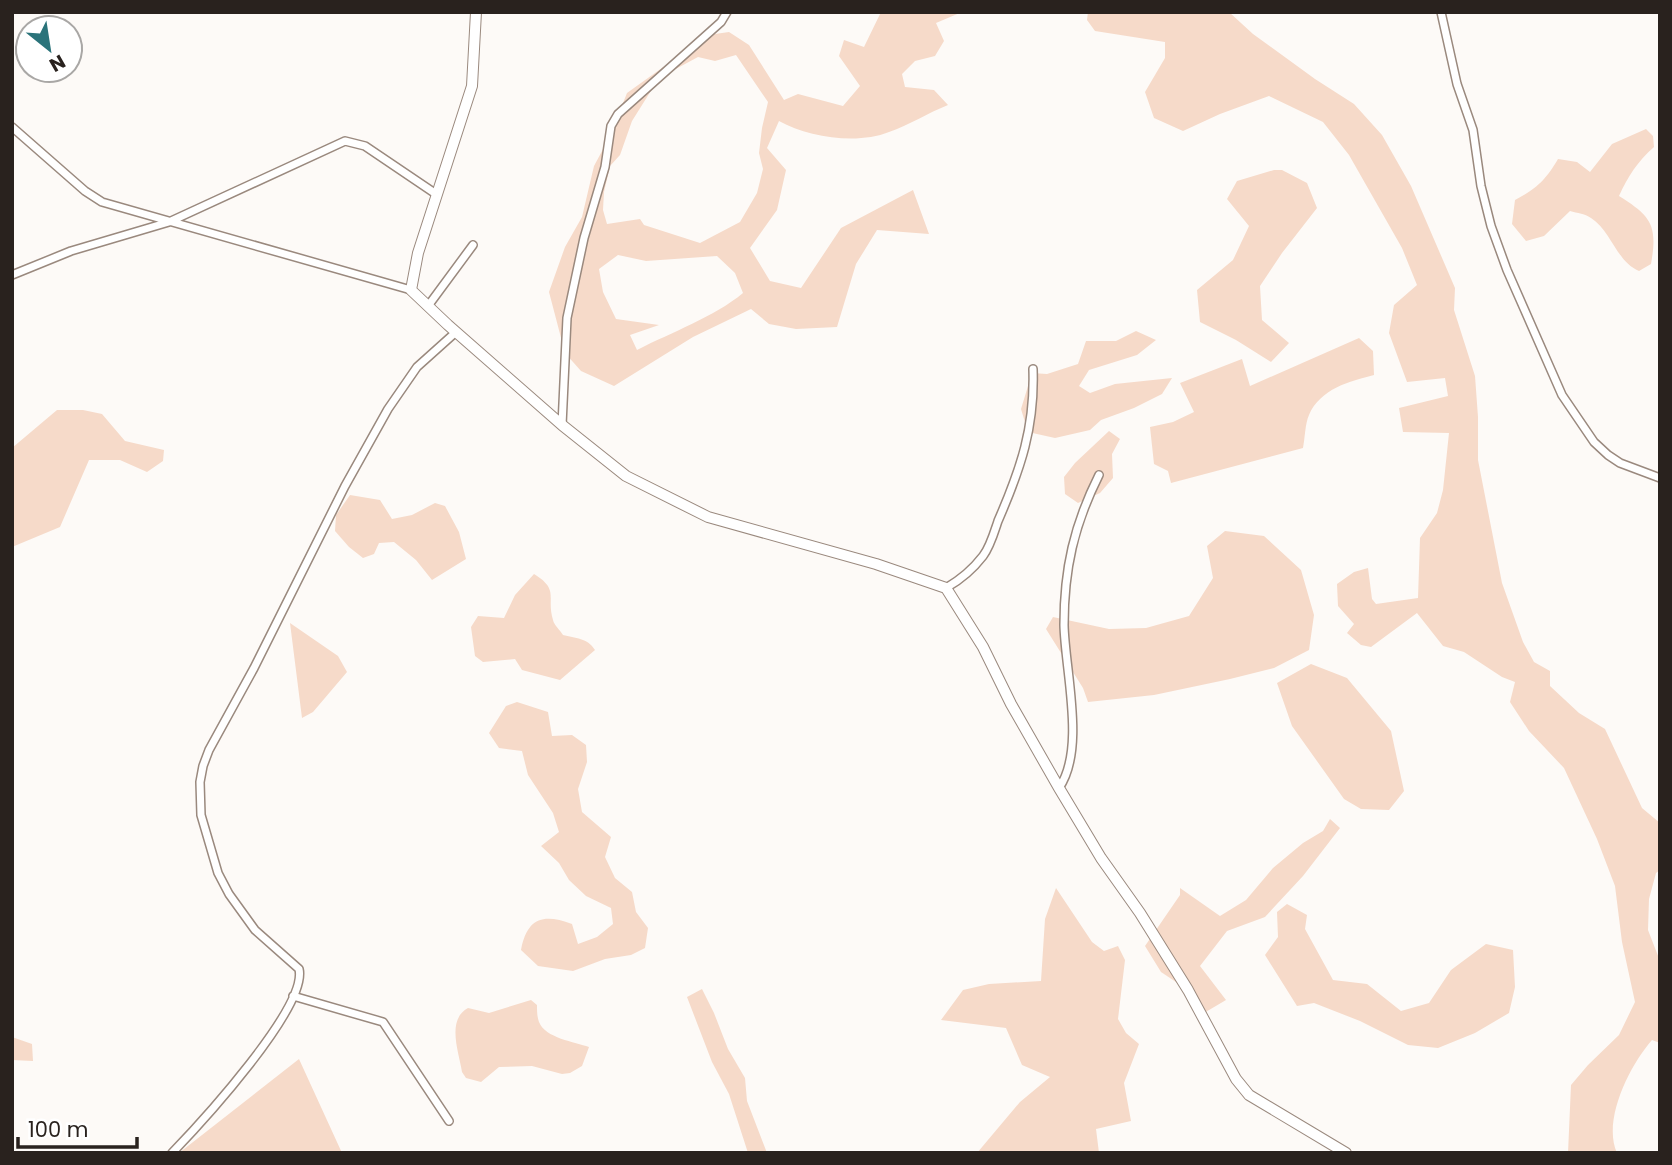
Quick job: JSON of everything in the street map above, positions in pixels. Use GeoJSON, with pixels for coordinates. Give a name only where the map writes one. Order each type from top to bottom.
{"type":"FeatureCollection","features":[{"type":"Feature","properties":{"kind":"street"},"geometry":{"type":"LineString","coordinates":[[411,290],[418,253],[472,86],[476,12]]}},
{"type":"Feature","properties":{"kind":"street"},"geometry":{"type":"LineString","coordinates":[[562,425],[567,318],[583,238],[605,167],[611,126],[618,114],[721,22],[727,12]]}},
{"type":"Feature","properties":{"kind":"street"},"geometry":{"type":"LineString","coordinates":[[1441,12],[1457,84],[1473,130],[1480,186],[1491,226],[1507,270],[1562,395],[1594,442],[1608,456],[1660,478]]}},
{"type":"Feature","properties":{"kind":"street"},"geometry":{"type":"LineString","coordinates":[[12,127],[85,191],[102,202],[411,290],[562,425],[626,476],[708,517],[876,564],[946,588],[983,647],[1011,704],[1059,788],[1101,858],[1140,913],[1188,990],[1236,1079],[1249,1094],[1346,1153]]}},
{"type":"Feature","properties":{"kind":"street"},"geometry":{"type":"LineString","coordinates":[[12,275],[71,251],[169,222],[345,141],[365,146],[436,194]]}},
{"type":"Feature","properties":{"kind":"street"},"geometry":{"type":"LineString","coordinates":[[428,306],[473,246]]}},
{"type":"Feature","properties":{"kind":"street"},"geometry":{"type":"LineString","coordinates":[[172,1153],[251,1062],[293,996],[300,975],[299,969],[255,930],[229,894],[218,873],[201,815],[200,782],[203,766],[345,486],[388,409],[417,367],[456,332]]}},
{"type":"Feature","properties":{"kind":"street"},"geometry":{"type":"LineString","coordinates":[[946,588],[958,581],[985,554],[1012,491],[1025,451],[1034,404],[1033,369]]}},
{"type":"Feature","properties":{"kind":"street"},"geometry":{"type":"LineString","coordinates":[[1059,788],[1067,775],[1071,751],[1071,693],[1064,626],[1066,579],[1072,543],[1082,510],[1099,475]]}},
{"type":"Feature","properties":{"kind":"street"},"geometry":{"type":"LineString","coordinates":[[293,996],[383,1022],[449,1121]]}},
{"type":"Feature","properties":{"kind":"shaded area"},"geometry":{"type":"Polygon","coordinates":[[[881,12],[962,12],[936,23],[944,41],[935,56],[915,61],[902,74],[905,87],[934,90],[948,105],[896,129],[862,138],[818,135],[779,121],[767,148],[786,170],[777,210],[750,248],[770,281],[801,288],[841,228],[913,190],[929,234],[877,230],[856,264],[837,327],[796,329],[769,324],[751,309],[693,337],[614,386],[581,371],[565,353],[549,292],[565,247],[582,217],[594,166],[609,138],[627,93],[708,35],[729,32],[749,45],[784,100],[798,94],[843,106],[860,86],[839,56],[844,40],[864,47],[881,12]],[[736,55],[715,61],[698,57],[659,78],[632,121],[620,155],[610,166],[603,210],[607,224],[640,219],[644,225],[700,243],[740,222],[757,193],[763,169],[759,153],[768,102],[736,55]],[[618,255],[599,269],[603,292],[616,319],[659,325],[630,335],[637,350],[706,317],[743,293],[735,273],[717,256],[646,261],[618,255]]]}},
{"type":"Feature","properties":{"kind":"shaded area"},"geometry":{"type":"Polygon","coordinates":[[[1088,12],[1229,12],[1253,34],[1354,104],[1382,135],[1411,186],[1455,288],[1454,310],[1475,376],[1478,460],[1502,583],[1523,642],[1534,662],[1550,671],[1550,686],[1579,713],[1605,729],[1642,808],[1660,823],[1660,870],[1656,873],[1649,899],[1648,930],[1660,961],[1660,1043],[1652,1040],[1627,1078],[1613,1125],[1613,1140],[1617,1153],[1568,1153],[1571,1085],[1619,1035],[1635,1002],[1622,942],[1615,886],[1597,839],[1564,768],[1529,731],[1510,702],[1515,682],[1502,677],[1464,652],[1443,646],[1417,613],[1371,647],[1361,645],[1347,633],[1354,624],[1338,606],[1337,584],[1354,572],[1368,568],[1372,599],[1376,604],[1418,598],[1420,538],[1437,513],[1443,490],[1449,433],[1403,432],[1399,408],[1448,396],[1445,378],[1407,382],[1389,333],[1394,305],[1417,285],[1402,248],[1349,155],[1323,122],[1269,96],[1183,131],[1154,118],[1145,92],[1165,58],[1165,42],[1095,31],[1087,20],[1088,12]]]}},
{"type":"Feature","properties":{"kind":"shaded area"},"geometry":{"type":"Polygon","coordinates":[[[1646,129],[1653,136],[1654,147],[1634,169],[1619,196],[1650,223],[1653,240],[1651,264],[1639,271],[1631,266],[1598,224],[1581,214],[1570,211],[1544,236],[1526,241],[1512,224],[1515,200],[1540,183],[1558,159],[1577,162],[1590,172],[1612,144],[1646,129]]]}},
{"type":"Feature","properties":{"kind":"shaded area"},"geometry":{"type":"Polygon","coordinates":[[[1282,170],[1307,183],[1317,208],[1260,286],[1262,320],[1289,343],[1271,362],[1200,322],[1197,290],[1233,260],[1249,226],[1227,199],[1237,181],[1282,170]]]}},
{"type":"Feature","properties":{"kind":"shaded area"},"geometry":{"type":"Polygon","coordinates":[[[1136,331],[1156,340],[1137,355],[1089,370],[1079,386],[1090,393],[1115,384],[1172,378],[1162,394],[1101,420],[1090,430],[1055,438],[1028,432],[1021,409],[1032,373],[1047,374],[1078,364],[1086,341],[1116,341],[1136,331]]]}},
{"type":"Feature","properties":{"kind":"shaded area"},"geometry":{"type":"Polygon","coordinates":[[[1359,338],[1373,351],[1374,375],[1346,383],[1320,399],[1308,419],[1303,448],[1171,483],[1168,471],[1154,464],[1150,427],[1173,422],[1194,412],[1180,383],[1242,359],[1250,386],[1359,338]]]}},
{"type":"Feature","properties":{"kind":"shaded area"},"geometry":{"type":"Polygon","coordinates":[[[57,410],[83,410],[102,414],[125,441],[164,450],[163,461],[147,472],[120,460],[89,460],[60,527],[12,547],[12,448],[57,410]]]}},
{"type":"Feature","properties":{"kind":"shaded area"},"geometry":{"type":"Polygon","coordinates":[[[1109,431],[1120,439],[1112,454],[1113,478],[1100,493],[1078,503],[1065,494],[1064,477],[1109,431]]]}},
{"type":"Feature","properties":{"kind":"shaded area"},"geometry":{"type":"Polygon","coordinates":[[[350,495],[380,500],[392,519],[412,515],[435,503],[445,506],[459,532],[466,559],[432,580],[416,560],[394,542],[379,543],[374,554],[363,558],[335,531],[336,515],[350,495]]]}},
{"type":"Feature","properties":{"kind":"shaded area"},"geometry":{"type":"Polygon","coordinates":[[[1225,531],[1264,536],[1301,570],[1314,615],[1309,650],[1274,668],[1230,679],[1154,695],[1088,702],[1083,688],[1046,629],[1053,617],[1109,629],[1146,628],[1189,616],[1213,578],[1207,546],[1225,531]]]}},
{"type":"Feature","properties":{"kind":"shaded area"},"geometry":{"type":"Polygon","coordinates":[[[534,574],[550,590],[553,620],[563,635],[585,641],[595,650],[560,680],[522,670],[515,659],[483,662],[475,656],[471,627],[478,616],[504,618],[515,595],[534,574]]]}},
{"type":"Feature","properties":{"kind":"shaded area"},"geometry":{"type":"Polygon","coordinates":[[[290,623],[338,656],[347,672],[313,712],[302,718],[290,623]]]}},
{"type":"Feature","properties":{"kind":"shaded area"},"geometry":{"type":"Polygon","coordinates":[[[1311,664],[1347,678],[1391,731],[1404,791],[1389,810],[1361,809],[1344,799],[1292,726],[1277,683],[1311,664]]]}},
{"type":"Feature","properties":{"kind":"shaded area"},"geometry":{"type":"Polygon","coordinates":[[[517,702],[548,712],[552,736],[572,735],[586,745],[587,762],[578,789],[582,812],[611,837],[605,857],[615,878],[632,892],[636,912],[648,928],[645,948],[631,955],[605,959],[573,971],[538,966],[521,950],[527,931],[538,921],[545,919],[572,924],[578,944],[597,937],[613,924],[611,908],[586,896],[541,846],[559,832],[553,813],[528,775],[522,751],[499,748],[489,733],[506,706],[517,702]]]}},
{"type":"Feature","properties":{"kind":"shaded area"},"geometry":{"type":"Polygon","coordinates":[[[1330,819],[1340,828],[1303,876],[1265,917],[1227,931],[1200,966],[1226,1000],[1204,1013],[1188,990],[1161,972],[1145,946],[1180,895],[1180,888],[1220,916],[1246,900],[1273,868],[1303,843],[1323,831],[1330,819]]]}},
{"type":"Feature","properties":{"kind":"shaded area"},"geometry":{"type":"Polygon","coordinates":[[[1056,888],[1092,942],[1104,951],[1118,946],[1125,960],[1118,1019],[1126,1033],[1139,1044],[1124,1083],[1131,1121],[1096,1129],[1099,1153],[977,1153],[1020,1102],[1050,1077],[1022,1065],[1006,1028],[941,1020],[963,990],[989,984],[1041,981],[1045,919],[1056,888]]]}},
{"type":"Feature","properties":{"kind":"shaded area"},"geometry":{"type":"Polygon","coordinates":[[[1287,904],[1307,915],[1305,929],[1333,980],[1367,984],[1401,1011],[1429,1003],[1451,970],[1486,944],[1513,950],[1515,987],[1509,1013],[1475,1033],[1438,1048],[1408,1045],[1360,1021],[1314,1003],[1297,1006],[1265,955],[1278,937],[1277,912],[1287,904]]]}},
{"type":"Feature","properties":{"kind":"shaded area"},"geometry":{"type":"Polygon","coordinates":[[[702,989],[728,1049],[745,1078],[747,1101],[767,1153],[748,1153],[729,1094],[712,1062],[687,997],[702,989]]]}},
{"type":"Feature","properties":{"kind":"shaded area"},"geometry":{"type":"Polygon","coordinates":[[[531,1000],[537,1005],[539,1022],[547,1032],[589,1047],[582,1066],[562,1074],[532,1066],[499,1067],[481,1082],[466,1078],[462,1072],[456,1037],[457,1020],[461,1013],[468,1008],[489,1013],[531,1000]]]}},
{"type":"Feature","properties":{"kind":"shaded area"},"geometry":{"type":"Polygon","coordinates":[[[12,1037],[32,1044],[33,1061],[12,1060],[12,1037]]]}},
{"type":"Feature","properties":{"kind":"shaded area"},"geometry":{"type":"Polygon","coordinates":[[[299,1059],[342,1153],[179,1153],[299,1059]]]}}]}
